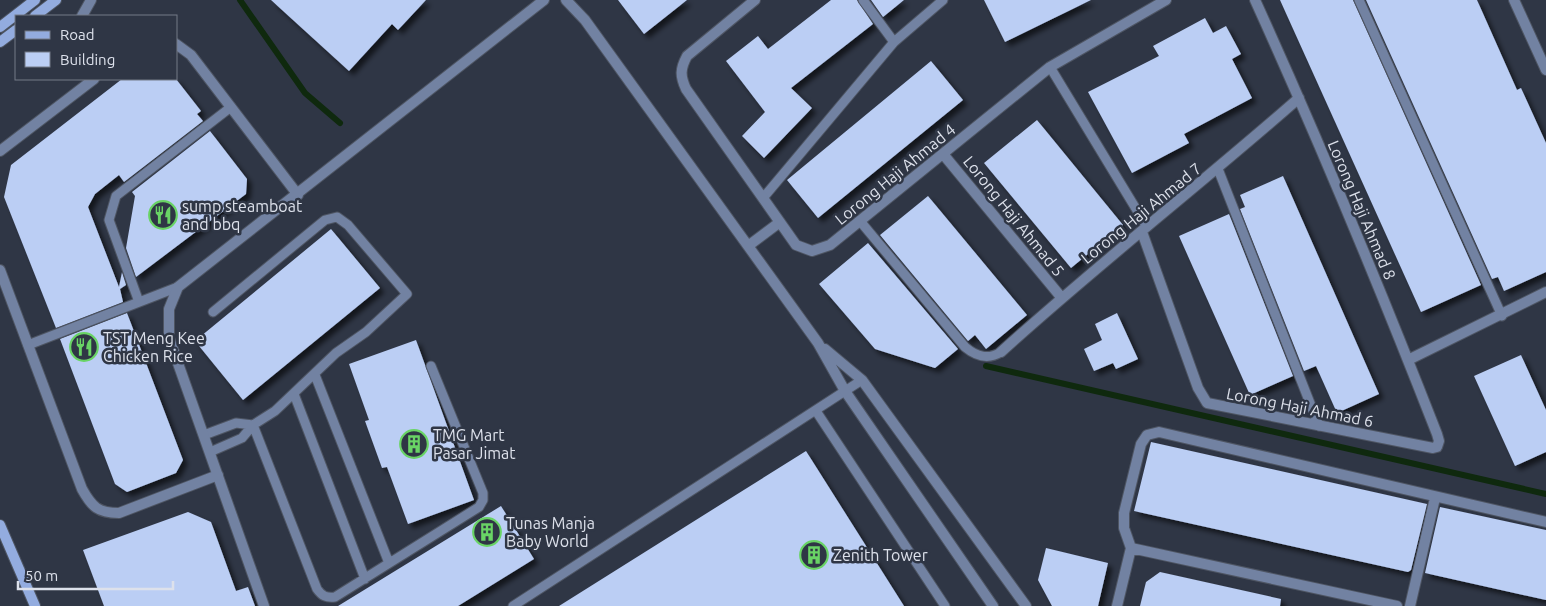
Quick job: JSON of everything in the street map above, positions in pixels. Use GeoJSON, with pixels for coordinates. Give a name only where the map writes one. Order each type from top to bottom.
{"type":"FeatureCollection","features":[{"type":"Feature","properties":{"kind":"street"},"geometry":{"type":"LineString","coordinates":[[16,15],[35,0]]}},
{"type":"Feature","properties":{"kind":"street"},"geometry":{"type":"LineString","coordinates":[[35,15],[56,0]]}},
{"type":"Feature","properties":{"kind":"street"},"geometry":{"type":"LineString","coordinates":[[83,15],[91,0]]}},
{"type":"Feature","properties":{"kind":"street"},"geometry":{"type":"LineString","coordinates":[[264,606],[169,338],[169,309],[178,287],[298,195],[544,0]]}},
{"type":"Feature","properties":{"kind":"street"},"geometry":{"type":"LineString","coordinates":[[566,0],[585,20],[818,343],[846,391],[993,606]]}},
{"type":"Feature","properties":{"kind":"street","name":"Lorong Haji Ahmad 4"},"geometry":{"type":"LineString","coordinates":[[755,0],[687,56],[680,67],[682,79],[686,89],[796,245],[812,251],[830,246],[1050,67],[1166,0]]}},
{"type":"Feature","properties":{"kind":"street","name":"Lorong Haji Ahmad 8"},"geometry":{"type":"LineString","coordinates":[[1255,0],[1299,98],[1437,434]]}},
{"type":"Feature","properties":{"kind":"street"},"geometry":{"type":"LineString","coordinates":[[1514,0],[1546,70]]}},
{"type":"Feature","properties":{"kind":"street"},"geometry":{"type":"LineString","coordinates":[[0,27],[15,15]]}},
{"type":"Feature","properties":{"kind":"street"},"geometry":{"type":"LineString","coordinates":[[0,42],[15,31]]}},
{"type":"Feature","properties":{"kind":"street"},"geometry":{"type":"LineString","coordinates":[[178,46],[191,56],[298,195]]}},
{"type":"Feature","properties":{"kind":"street"},"geometry":{"type":"LineString","coordinates":[[0,152],[93,80]]}},
{"type":"Feature","properties":{"kind":"street","name":"Lorong Haji Ahmad 7"},"geometry":{"type":"LineString","coordinates":[[1001,352],[1061,297],[1218,169],[1299,98]]}},
{"type":"Feature","properties":{"kind":"street","name":"Lorong Haji Ahmad 5"},"geometry":{"type":"LineString","coordinates":[[943,154],[1061,297]]}},
{"type":"Feature","properties":{"kind":"street"},"geometry":{"type":"LineString","coordinates":[[748,246],[780,222]]}},
{"type":"Feature","properties":{"kind":"street","name":"Lorong Haji Ahmad 6"},"geometry":{"type":"LineString","coordinates":[[1144,230],[1204,399],[1212,405],[1432,448],[1439,444],[1437,434]]}},
{"type":"Feature","properties":{"kind":"street"},"geometry":{"type":"LineString","coordinates":[[0,270],[82,489],[96,508],[104,513],[119,513],[218,475]]}},
{"type":"Feature","properties":{"kind":"street"},"geometry":{"type":"LineString","coordinates":[[1408,360],[1502,316],[1546,292]]}},
{"type":"Feature","properties":{"kind":"street"},"geometry":{"type":"LineString","coordinates":[[818,343],[862,380],[1026,606]]}},
{"type":"Feature","properties":{"kind":"street"},"geometry":{"type":"LineString","coordinates":[[1118,606],[1131,548],[1124,528],[1124,513],[1141,444],[1147,435],[1159,432],[1435,498],[1546,522]]}},
{"type":"Feature","properties":{"kind":"street"},"geometry":{"type":"LineString","coordinates":[[1410,606],[1435,498]]}},
{"type":"Feature","properties":{"kind":"street"},"geometry":{"type":"LineString","coordinates":[[0,525],[36,606]]}},
{"type":"Feature","properties":{"kind":"street"},"geometry":{"type":"LineString","coordinates":[[1131,548],[1397,606]]}},
{"type":"Feature","properties":{"kind":"lane"},"geometry":{"type":"LineString","coordinates":[[863,0],[894,42]]}},
{"type":"Feature","properties":{"kind":"lane"},"geometry":{"type":"LineString","coordinates":[[763,198],[894,42],[943,0]]}},
{"type":"Feature","properties":{"kind":"lane"},"geometry":{"type":"LineString","coordinates":[[1359,0],[1502,316]]}},
{"type":"Feature","properties":{"kind":"lane"},"geometry":{"type":"LineString","coordinates":[[1050,67],[1144,230]]}},
{"type":"Feature","properties":{"kind":"lane"},"geometry":{"type":"LineString","coordinates":[[139,302],[110,220],[116,196],[231,107]]}},
{"type":"Feature","properties":{"kind":"lane"},"geometry":{"type":"LineString","coordinates":[[1218,169],[1319,426]]}},
{"type":"Feature","properties":{"kind":"lane"},"geometry":{"type":"LineString","coordinates":[[210,452],[242,438],[254,425],[275,411],[294,394],[336,353],[366,332],[407,294],[348,225],[337,217],[325,220],[213,312]]}},
{"type":"Feature","properties":{"kind":"lane"},"geometry":{"type":"LineString","coordinates":[[860,221],[965,347],[979,356],[994,356],[1001,352]]}},
{"type":"Feature","properties":{"kind":"lane"},"geometry":{"type":"LineString","coordinates":[[28,345],[178,287]]}},
{"type":"Feature","properties":{"kind":"lane"},"geometry":{"type":"LineString","coordinates":[[254,425],[317,589],[322,595],[335,597],[479,507],[483,500],[483,493],[431,366]]}},
{"type":"Feature","properties":{"kind":"lane"},"geometry":{"type":"LineString","coordinates":[[315,374],[389,563]]}},
{"type":"Feature","properties":{"kind":"lane"},"geometry":{"type":"LineString","coordinates":[[513,606],[862,380]]}},
{"type":"Feature","properties":{"kind":"lane"},"geometry":{"type":"LineString","coordinates":[[294,394],[364,579]]}},
{"type":"Feature","properties":{"kind":"lane"},"geometry":{"type":"LineString","coordinates":[[816,411],[945,606]]}},
{"type":"Feature","properties":{"kind":"lane"},"geometry":{"type":"LineString","coordinates":[[204,435],[236,423],[254,425]]}},
{"type":"Feature","properties":{"kind":"lane"},"geometry":{"type":"LineString","coordinates":[[236,423],[242,438]]}},
{"type":"Feature","properties":{"kind":"building"},"geometry":{"type":"Polygon","coordinates":[[[271,0],[426,0],[398,30],[392,24],[349,71],[271,0]]]}},
{"type":"Feature","properties":{"kind":"building"},"geometry":{"type":"Polygon","coordinates":[[[618,0],[687,0],[644,34],[618,0]]]}},
{"type":"Feature","properties":{"kind":"building"},"geometry":{"type":"Polygon","coordinates":[[[831,0],[857,0],[873,24],[791,88],[812,108],[764,158],[742,136],[765,112],[726,61],[758,36],[768,49],[831,0]]]}},
{"type":"Feature","properties":{"kind":"building"},"geometry":{"type":"Polygon","coordinates":[[[871,0],[904,0],[883,17],[871,0]]]}},
{"type":"Feature","properties":{"kind":"building"},"geometry":{"type":"Polygon","coordinates":[[[984,0],[1091,0],[1005,42],[984,0]]]}},
{"type":"Feature","properties":{"kind":"building"},"geometry":{"type":"Polygon","coordinates":[[[1280,0],[1353,0],[1481,285],[1421,312],[1280,0]]]}},
{"type":"Feature","properties":{"kind":"building"},"geometry":{"type":"Polygon","coordinates":[[[1366,0],[1477,0],[1517,90],[1521,88],[1546,143],[1546,272],[1504,291],[1498,277],[1492,279],[1366,0]]]}},
{"type":"Feature","properties":{"kind":"building"},"geometry":{"type":"Polygon","coordinates":[[[1205,18],[1213,33],[1226,26],[1241,54],[1232,59],[1252,98],[1184,134],[1189,143],[1132,173],[1088,92],[1159,56],[1153,46],[1205,18]]]}},
{"type":"Feature","properties":{"kind":"building"},"geometry":{"type":"Polygon","coordinates":[[[931,61],[963,100],[818,218],[787,180],[931,61]]]}},
{"type":"Feature","properties":{"kind":"building"},"geometry":{"type":"Polygon","coordinates":[[[121,80],[177,80],[201,111],[197,114],[203,121],[124,182],[119,175],[95,194],[88,207],[119,287],[122,272],[126,285],[120,289],[123,302],[56,328],[4,197],[11,165],[121,80]]]}},
{"type":"Feature","properties":{"kind":"building"},"geometry":{"type":"Polygon","coordinates":[[[1037,120],[1123,225],[1071,268],[984,163],[1037,120]]]}},
{"type":"Feature","properties":{"kind":"building"},"geometry":{"type":"Polygon","coordinates":[[[210,131],[247,179],[246,194],[136,277],[126,248],[135,196],[132,192],[210,131]]]}},
{"type":"Feature","properties":{"kind":"building"},"geometry":{"type":"Polygon","coordinates":[[[1283,176],[1379,394],[1337,413],[1316,366],[1304,371],[1240,209],[1245,207],[1240,195],[1283,176]]]}},
{"type":"Feature","properties":{"kind":"building"},"geometry":{"type":"Polygon","coordinates":[[[928,196],[1027,315],[986,349],[975,335],[968,341],[880,235],[928,196]]]}},
{"type":"Feature","properties":{"kind":"building"},"geometry":{"type":"Polygon","coordinates":[[[1229,214],[1293,376],[1250,395],[1179,236],[1229,214]]]}},
{"type":"Feature","properties":{"kind":"building"},"geometry":{"type":"Polygon","coordinates":[[[331,229],[380,288],[243,400],[195,341],[331,229]]]}},
{"type":"Feature","properties":{"kind":"building"},"geometry":{"type":"Polygon","coordinates":[[[868,243],[958,349],[935,368],[875,349],[819,284],[868,243]]]}},
{"type":"Feature","properties":{"kind":"building"},"geometry":{"type":"Polygon","coordinates":[[[127,313],[183,460],[176,473],[127,492],[115,484],[60,339],[127,313]]]}},
{"type":"Feature","properties":{"kind":"building"},"geometry":{"type":"Polygon","coordinates":[[[1117,313],[1138,359],[1116,369],[1113,363],[1094,371],[1084,349],[1102,340],[1095,324],[1117,313]]]}},
{"type":"Feature","properties":{"kind":"building","name":"TMG Mart Pasar Jimat"},"geometry":{"type":"Polygon","coordinates":[[[416,340],[474,500],[408,524],[387,467],[382,468],[365,421],[369,420],[349,364],[416,340]]]}},
{"type":"Feature","properties":{"kind":"building"},"geometry":{"type":"Polygon","coordinates":[[[1521,355],[1546,410],[1546,452],[1515,466],[1474,376],[1521,355]]]}},
{"type":"Feature","properties":{"kind":"building"},"geometry":{"type":"Polygon","coordinates":[[[1151,442],[1427,504],[1411,570],[1408,572],[1134,511],[1151,442]]]}},
{"type":"Feature","properties":{"kind":"building"},"geometry":{"type":"Polygon","coordinates":[[[806,451],[904,606],[559,606],[723,503],[806,451]]]}},
{"type":"Feature","properties":{"kind":"building","name":"Tunas Manja Baby World"},"geometry":{"type":"Polygon","coordinates":[[[501,506],[534,559],[458,606],[338,606],[501,506]]]}},
{"type":"Feature","properties":{"kind":"building"},"geometry":{"type":"Polygon","coordinates":[[[1440,507],[1546,530],[1546,600],[1425,573],[1440,507]]]}},
{"type":"Feature","properties":{"kind":"building"},"geometry":{"type":"Polygon","coordinates":[[[188,512],[211,522],[236,591],[248,587],[255,606],[104,606],[83,550],[188,512]]]}},
{"type":"Feature","properties":{"kind":"building"},"geometry":{"type":"Polygon","coordinates":[[[1046,548],[1108,563],[1098,606],[1052,606],[1038,580],[1046,548]]]}},
{"type":"Feature","properties":{"kind":"building"},"geometry":{"type":"Polygon","coordinates":[[[1160,572],[1281,599],[1280,606],[1140,606],[1146,582],[1160,572]]]}},
{"type":"Feature","properties":{"kind":"waterway"},"geometry":{"type":"LineString","coordinates":[[240,0],[305,93],[340,123]]}},
{"type":"Feature","properties":{"kind":"waterway"},"geometry":{"type":"LineString","coordinates":[[986,366],[1546,494]]}},
{"type":"Feature","properties":{"kind":"place","name":"sump steamboat and bbq"},"geometry":{"type":"Point","coordinates":[163,215]}},
{"type":"Feature","properties":{"kind":"place","name":"TST Meng Kee Chicken Rice"},"geometry":{"type":"Point","coordinates":[84,347]}},
{"type":"Feature","properties":{"kind":"place","name":"TMG Mart Pasar Jimat"},"geometry":{"type":"Point","coordinates":[414,444]}},
{"type":"Feature","properties":{"kind":"place","name":"Tunas Manja Baby World"},"geometry":{"type":"Point","coordinates":[487,532]}},
{"type":"Feature","properties":{"kind":"place","name":"Zenith Tower"},"geometry":{"type":"Point","coordinates":[814,555]}}]}
